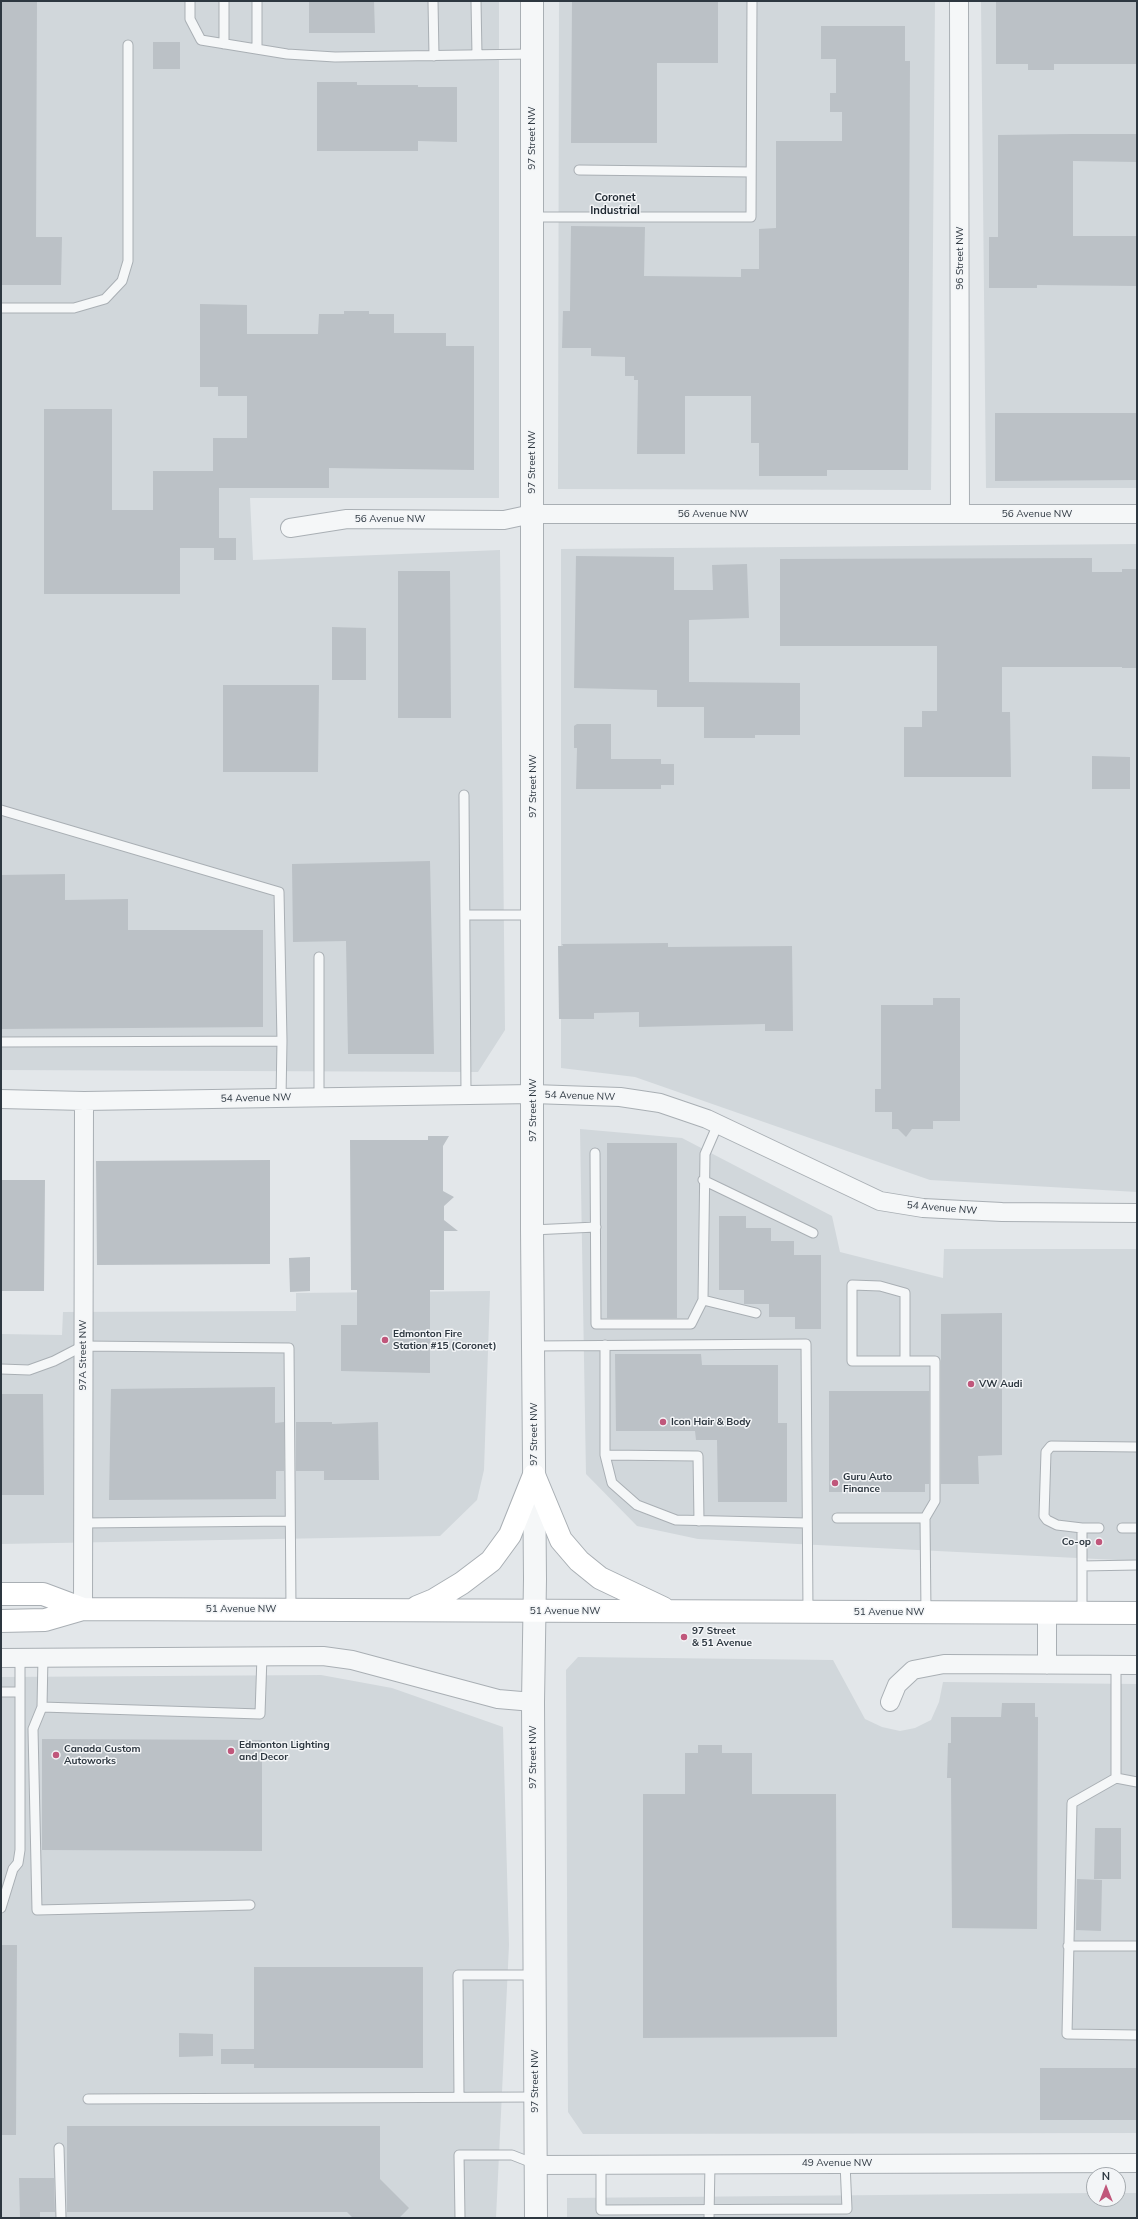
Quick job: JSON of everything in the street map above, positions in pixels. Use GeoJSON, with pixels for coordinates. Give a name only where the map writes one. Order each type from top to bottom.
{"type":"FeatureCollection","features":[{"type":"Feature","properties":{"kind":"main road"},"geometry":{"type":"LineString","coordinates":[[411,1610],[434,1600],[462,1583],[491,1561],[510,1535],[534,1474]]}},
{"type":"Feature","properties":{"kind":"main road"},"geometry":{"type":"LineString","coordinates":[[534,1474],[561,1540],[579,1561],[600,1578],[669,1611]]}},
{"type":"Feature","properties":{"kind":"main road","name":"51 Avenue NW"},"geometry":{"type":"LineString","coordinates":[[1,1594],[43,1594],[83,1609]]}},
{"type":"Feature","properties":{"kind":"main road","name":"51 Avenue NW"},"geometry":{"type":"LineString","coordinates":[[1,1621],[45,1620],[83,1609],[1137,1613]]}},
{"type":"Feature","properties":{"kind":"street","name":"97 Street NW"},"geometry":{"type":"LineString","coordinates":[[532,1],[532,1230],[534,1346],[533,1702],[536,2218]]}},
{"type":"Feature","properties":{"kind":"street","name":"96 Street NW"},"geometry":{"type":"LineString","coordinates":[[959,1],[960,514]]}},
{"type":"Feature","properties":{"kind":"street","name":"56 Avenue NW"},"geometry":{"type":"LineString","coordinates":[[290,528],[347,519],[504,520],[532,514],[1137,514]]}},
{"type":"Feature","properties":{"kind":"street","name":"54 Avenue NW"},"geometry":{"type":"LineString","coordinates":[[1,1099],[84,1101],[533,1094],[620,1097],[660,1103],[718,1124],[880,1201],[923,1208],[1002,1212],[1137,1213]]}},
{"type":"Feature","properties":{"kind":"street","name":"97A Street NW"},"geometry":{"type":"LineString","coordinates":[[83,1609],[82,1346],[84,1101]]}},
{"type":"Feature","properties":{"kind":"street"},"geometry":{"type":"LineString","coordinates":[[1047,1613],[1047,1665]]}},
{"type":"Feature","properties":{"kind":"street"},"geometry":{"type":"LineString","coordinates":[[1,1658],[323,1656],[352,1660],[498,1699],[533,1702]]}},
{"type":"Feature","properties":{"kind":"street"},"geometry":{"type":"LineString","coordinates":[[890,1702],[897,1685],[913,1670],[944,1664],[1136,1665]]}},
{"type":"Feature","properties":{"kind":"street","name":"49 Avenue NW"},"geometry":{"type":"LineString","coordinates":[[536,2165],[1137,2163]]}},
{"type":"Feature","properties":{"kind":"lane"},"geometry":{"type":"LineString","coordinates":[[190,1],[190,19],[201,40],[287,54],[335,57],[532,54]]}},
{"type":"Feature","properties":{"kind":"lane"},"geometry":{"type":"LineString","coordinates":[[224,1],[224,44]]}},
{"type":"Feature","properties":{"kind":"lane"},"geometry":{"type":"LineString","coordinates":[[257,1],[257,49]]}},
{"type":"Feature","properties":{"kind":"lane"},"geometry":{"type":"LineString","coordinates":[[433,1],[434,56]]}},
{"type":"Feature","properties":{"kind":"lane"},"geometry":{"type":"LineString","coordinates":[[476,1],[477,54]]}},
{"type":"Feature","properties":{"kind":"lane"},"geometry":{"type":"LineString","coordinates":[[533,217],[751,217],[752,1]]}},
{"type":"Feature","properties":{"kind":"lane"},"geometry":{"type":"LineString","coordinates":[[1,308],[74,308],[105,299],[122,281],[128,260],[128,45]]}},
{"type":"Feature","properties":{"kind":"lane"},"geometry":{"type":"LineString","coordinates":[[579,170],[751,172]]}},
{"type":"Feature","properties":{"kind":"lane"},"geometry":{"type":"LineString","coordinates":[[464,796],[466,1095]]}},
{"type":"Feature","properties":{"kind":"lane"},"geometry":{"type":"LineString","coordinates":[[1,810],[279,892],[282,1041],[281,1098]]}},
{"type":"Feature","properties":{"kind":"lane"},"geometry":{"type":"LineString","coordinates":[[465,915],[533,915]]}},
{"type":"Feature","properties":{"kind":"lane"},"geometry":{"type":"LineString","coordinates":[[319,957],[319,1097]]}},
{"type":"Feature","properties":{"kind":"lane"},"geometry":{"type":"LineString","coordinates":[[1,1042],[282,1041]]}},
{"type":"Feature","properties":{"kind":"lane"},"geometry":{"type":"LineString","coordinates":[[595,1153],[596,1324],[691,1324],[703,1300],[703,1180],[705,1154],[718,1124]]}},
{"type":"Feature","properties":{"kind":"lane"},"geometry":{"type":"LineString","coordinates":[[703,1180],[812,1234]]}},
{"type":"Feature","properties":{"kind":"lane"},"geometry":{"type":"LineString","coordinates":[[532,1230],[596,1227]]}},
{"type":"Feature","properties":{"kind":"lane"},"geometry":{"type":"LineString","coordinates":[[905,1361],[905,1293],[880,1286],[852,1285],[852,1361],[905,1361],[935,1361],[935,1501],[925,1518],[926,1612]]}},
{"type":"Feature","properties":{"kind":"lane"},"geometry":{"type":"LineString","coordinates":[[703,1300],[756,1313]]}},
{"type":"Feature","properties":{"kind":"lane"},"geometry":{"type":"LineString","coordinates":[[534,1346],[806,1344],[806,1523],[808,1612]]}},
{"type":"Feature","properties":{"kind":"lane"},"geometry":{"type":"LineString","coordinates":[[605,1345],[605,1455],[612,1483],[637,1505],[676,1520],[806,1523]]}},
{"type":"Feature","properties":{"kind":"lane"},"geometry":{"type":"LineString","coordinates":[[1,1369],[29,1370],[54,1361],[82,1346],[289,1348],[291,1609]]}},
{"type":"Feature","properties":{"kind":"lane"},"geometry":{"type":"LineString","coordinates":[[1099,1528],[1082,1528],[1057,1525],[1047,1520],[1044,1516],[1045,1457],[1048,1448],[1051,1446],[1137,1447]]}},
{"type":"Feature","properties":{"kind":"lane"},"geometry":{"type":"LineString","coordinates":[[605,1455],[698,1456],[699,1521]]}},
{"type":"Feature","properties":{"kind":"lane"},"geometry":{"type":"LineString","coordinates":[[837,1518],[925,1518]]}},
{"type":"Feature","properties":{"kind":"lane"},"geometry":{"type":"LineString","coordinates":[[83,1523],[290,1521]]}},
{"type":"Feature","properties":{"kind":"lane"},"geometry":{"type":"LineString","coordinates":[[1082,1528],[1082,1613]]}},
{"type":"Feature","properties":{"kind":"lane"},"geometry":{"type":"LineString","coordinates":[[1122,1528],[1137,1528]]}},
{"type":"Feature","properties":{"kind":"lane"},"geometry":{"type":"LineString","coordinates":[[1082,1566],[1137,1565]]}},
{"type":"Feature","properties":{"kind":"lane"},"geometry":{"type":"LineString","coordinates":[[42,1707],[260,1714],[262,1656]]}},
{"type":"Feature","properties":{"kind":"lane"},"geometry":{"type":"LineString","coordinates":[[1,1908],[13,1869],[18,1863],[20,1850],[20,1657]]}},
{"type":"Feature","properties":{"kind":"lane"},"geometry":{"type":"LineString","coordinates":[[43,1657],[42,1707],[33,1729],[37,1910],[250,1905]]}},
{"type":"Feature","properties":{"kind":"lane"},"geometry":{"type":"LineString","coordinates":[[1116,1665],[1116,1778]]}},
{"type":"Feature","properties":{"kind":"lane"},"geometry":{"type":"LineString","coordinates":[[1,1692],[19,1692]]}},
{"type":"Feature","properties":{"kind":"lane"},"geometry":{"type":"LineString","coordinates":[[1137,1782],[1116,1778],[1072,1803],[1067,2034],[1137,2035]]}},
{"type":"Feature","properties":{"kind":"lane"},"geometry":{"type":"LineString","coordinates":[[1068,1946],[1137,1946]]}},
{"type":"Feature","properties":{"kind":"lane"},"geometry":{"type":"LineString","coordinates":[[459,2097],[458,1975],[535,1975]]}},
{"type":"Feature","properties":{"kind":"lane"},"geometry":{"type":"LineString","coordinates":[[88,2099],[535,2097]]}},
{"type":"Feature","properties":{"kind":"lane"},"geometry":{"type":"LineString","coordinates":[[59,2148],[61,2218]]}},
{"type":"Feature","properties":{"kind":"lane"},"geometry":{"type":"LineString","coordinates":[[460,2218],[459,2156],[512,2155],[536,2165]]}},
{"type":"Feature","properties":{"kind":"lane"},"geometry":{"type":"LineString","coordinates":[[601,2165],[602,2210],[709,2214],[847,2213],[845,2163]]}},
{"type":"Feature","properties":{"kind":"lane"},"geometry":{"type":"LineString","coordinates":[[709,2214],[710,2164]]}},
{"type":"Feature","properties":{"kind":"shaded area"},"geometry":{"type":"Polygon","coordinates":[[[1,1],[499,1],[499,498],[250,498],[253,560],[500,550],[505,1030],[478,1072],[1,1070],[1,1]]]}},
{"type":"Feature","properties":{"kind":"shaded area"},"geometry":{"type":"Polygon","coordinates":[[[559,1],[935,1],[931,490],[558,489],[559,1]]]}},
{"type":"Feature","properties":{"kind":"shaded area"},"geometry":{"type":"Polygon","coordinates":[[[981,1],[1137,1],[1137,488],[986,488],[981,1]]]}},
{"type":"Feature","properties":{"kind":"shaded area"},"geometry":{"type":"Polygon","coordinates":[[[1137,544],[1137,1192],[930,1180],[635,1077],[561,1068],[561,549],[1137,544]]]}},
{"type":"Feature","properties":{"kind":"shaded area"},"geometry":{"type":"Polygon","coordinates":[[[580,1129],[682,1138],[832,1216],[840,1252],[943,1278],[944,1249],[1137,1249],[1137,1561],[698,1539],[637,1526],[586,1474],[580,1129]]]}},
{"type":"Feature","properties":{"kind":"shaded area"},"geometry":{"type":"Polygon","coordinates":[[[490,1291],[484,1470],[477,1500],[440,1536],[1,1544],[1,1334],[62,1335],[63,1312],[296,1311],[296,1293],[490,1291]]]}},
{"type":"Feature","properties":{"kind":"shaded area"},"geometry":{"type":"Polygon","coordinates":[[[578,1657],[833,1660],[865,1719],[882,1727],[900,1731],[915,1728],[931,1720],[939,1702],[943,1682],[1137,1684],[1137,2133],[583,2134],[568,2112],[566,1670],[578,1657]]]}},
{"type":"Feature","properties":{"kind":"shaded area"},"geometry":{"type":"Polygon","coordinates":[[[321,1675],[392,1688],[503,1727],[509,1945],[496,2218],[1,2218],[1,1677],[321,1675]]]}},
{"type":"Feature","properties":{"kind":"shaded area"},"geometry":{"type":"Polygon","coordinates":[[[1086,2193],[1086,2207],[1126,2207],[1126,2193],[1137,2193],[1137,2218],[567,2218],[567,2198],[1086,2193]]]}},
{"type":"Feature","properties":{"kind":"building"},"geometry":{"type":"Polygon","coordinates":[[[1,1],[37,1],[36,237],[62,237],[61,285],[1,285],[1,1]]]}},
{"type":"Feature","properties":{"kind":"building"},"geometry":{"type":"Polygon","coordinates":[[[309,1],[374,1],[375,33],[309,33],[309,1]]]}},
{"type":"Feature","properties":{"kind":"building"},"geometry":{"type":"Polygon","coordinates":[[[572,1],[718,1],[718,63],[657,63],[657,143],[571,143],[572,1]]]}},
{"type":"Feature","properties":{"kind":"building"},"geometry":{"type":"Polygon","coordinates":[[[996,1],[1137,1],[1137,64],[1054,64],[1054,70],[1028,70],[1028,64],[996,64],[996,1]]]}},
{"type":"Feature","properties":{"kind":"building"},"geometry":{"type":"Polygon","coordinates":[[[821,26],[905,26],[905,61],[910,61],[908,470],[827,470],[827,476],[759,476],[759,443],[751,443],[751,396],[685,396],[685,454],[637,454],[638,380],[634,380],[634,376],[625,376],[625,357],[591,356],[591,348],[562,348],[563,311],[570,311],[571,226],[645,227],[644,276],[741,277],[741,269],[759,269],[759,229],[776,228],[776,141],[842,141],[842,112],[830,112],[830,93],[836,93],[836,59],[821,59],[821,26]]]}},
{"type":"Feature","properties":{"kind":"building"},"geometry":{"type":"Polygon","coordinates":[[[153,42],[180,42],[180,69],[153,69],[153,42]]]}},
{"type":"Feature","properties":{"kind":"building"},"geometry":{"type":"Polygon","coordinates":[[[317,82],[357,82],[357,85],[418,85],[418,87],[457,87],[457,142],[418,141],[418,151],[317,151],[317,82]]]}},
{"type":"Feature","properties":{"kind":"building"},"geometry":{"type":"Polygon","coordinates":[[[1137,134],[1137,162],[1073,161],[1073,236],[1137,236],[1137,286],[1037,285],[1037,288],[989,288],[989,237],[998,237],[998,135],[1137,134]]]}},
{"type":"Feature","properties":{"kind":"building"},"geometry":{"type":"Polygon","coordinates":[[[200,304],[247,305],[247,334],[318,334],[319,314],[344,314],[344,311],[369,311],[369,314],[394,314],[394,333],[446,333],[446,346],[474,346],[474,470],[329,468],[329,488],[219,488],[219,538],[236,538],[236,560],[214,560],[214,548],[180,548],[180,594],[44,594],[44,409],[112,409],[112,510],[153,510],[153,471],[213,471],[213,438],[247,438],[247,396],[218,396],[218,387],[200,387],[200,304]]]}},
{"type":"Feature","properties":{"kind":"building"},"geometry":{"type":"Polygon","coordinates":[[[995,413],[1137,413],[1137,480],[995,481],[995,413]]]}},
{"type":"Feature","properties":{"kind":"building"},"geometry":{"type":"Polygon","coordinates":[[[576,556],[674,557],[674,590],[713,590],[712,565],[747,564],[749,618],[689,620],[689,682],[800,683],[800,735],[755,735],[755,738],[704,738],[704,707],[657,707],[657,690],[574,688],[576,556]]]}},
{"type":"Feature","properties":{"kind":"building"},"geometry":{"type":"Polygon","coordinates":[[[1092,558],[1092,572],[1122,572],[1122,569],[1137,569],[1137,668],[1002,667],[1002,712],[1010,712],[1011,777],[904,777],[904,727],[922,727],[922,711],[937,711],[937,646],[780,646],[780,559],[1092,558]]]}},
{"type":"Feature","properties":{"kind":"building"},"geometry":{"type":"Polygon","coordinates":[[[398,571],[450,571],[451,718],[398,718],[398,571]]]}},
{"type":"Feature","properties":{"kind":"building"},"geometry":{"type":"Polygon","coordinates":[[[332,627],[366,628],[366,680],[332,680],[332,627]]]}},
{"type":"Feature","properties":{"kind":"building"},"geometry":{"type":"Polygon","coordinates":[[[223,685],[319,685],[318,772],[223,772],[223,685]]]}},
{"type":"Feature","properties":{"kind":"building"},"geometry":{"type":"Polygon","coordinates":[[[577,724],[611,724],[611,759],[661,759],[661,764],[674,764],[674,785],[661,785],[661,789],[576,789],[577,748],[574,748],[574,726],[577,724]]]}},
{"type":"Feature","properties":{"kind":"building"},"geometry":{"type":"Polygon","coordinates":[[[1092,756],[1130,757],[1130,789],[1092,789],[1092,756]]]}},
{"type":"Feature","properties":{"kind":"building"},"geometry":{"type":"Polygon","coordinates":[[[430,861],[434,1054],[348,1054],[346,941],[293,942],[292,864],[430,861]]]}},
{"type":"Feature","properties":{"kind":"building"},"geometry":{"type":"Polygon","coordinates":[[[65,874],[65,900],[128,899],[128,930],[263,930],[263,1027],[1,1029],[1,875],[65,874]]]}},
{"type":"Feature","properties":{"kind":"building"},"geometry":{"type":"Polygon","coordinates":[[[668,943],[668,947],[792,946],[793,1031],[765,1031],[765,1024],[639,1027],[639,1012],[594,1013],[594,1019],[559,1019],[558,946],[563,946],[562,944],[668,943]]]}},
{"type":"Feature","properties":{"kind":"building"},"geometry":{"type":"Polygon","coordinates":[[[933,998],[960,998],[960,1121],[933,1121],[933,1129],[912,1129],[906,1137],[898,1129],[892,1129],[892,1112],[875,1112],[875,1089],[881,1089],[881,1005],[933,1005],[933,998]]]}},
{"type":"Feature","properties":{"kind":"building"},"geometry":{"type":"Polygon","coordinates":[[[428,1136],[449,1136],[443,1146],[443,1191],[454,1197],[444,1206],[444,1220],[458,1231],[444,1231],[444,1290],[430,1290],[430,1373],[341,1371],[341,1325],[357,1325],[357,1290],[351,1290],[350,1140],[428,1140],[428,1136]]]}},
{"type":"Feature","properties":{"kind":"building"},"geometry":{"type":"Polygon","coordinates":[[[607,1143],[677,1143],[677,1318],[607,1318],[607,1143]]]}},
{"type":"Feature","properties":{"kind":"building"},"geometry":{"type":"Polygon","coordinates":[[[270,1160],[270,1264],[97,1265],[96,1161],[270,1160]]]}},
{"type":"Feature","properties":{"kind":"building"},"geometry":{"type":"Polygon","coordinates":[[[1,1180],[45,1180],[44,1291],[1,1291],[1,1180]]]}},
{"type":"Feature","properties":{"kind":"building"},"geometry":{"type":"Polygon","coordinates":[[[719,1216],[746,1216],[746,1228],[771,1228],[771,1241],[794,1241],[794,1255],[821,1255],[821,1329],[795,1329],[795,1317],[769,1317],[769,1304],[744,1304],[744,1290],[719,1290],[719,1216]]]}},
{"type":"Feature","properties":{"kind":"building"},"geometry":{"type":"Polygon","coordinates":[[[310,1257],[310,1291],[290,1292],[289,1258],[310,1257]]]}},
{"type":"Feature","properties":{"kind":"building","name":"VW Audi"},"geometry":{"type":"Polygon","coordinates":[[[1002,1313],[1002,1455],[978,1456],[979,1484],[941,1484],[941,1314],[1002,1313]]]}},
{"type":"Feature","properties":{"kind":"building"},"geometry":{"type":"Polygon","coordinates":[[[615,1354],[701,1354],[702,1365],[778,1365],[778,1423],[787,1423],[787,1502],[718,1502],[717,1440],[696,1440],[695,1431],[616,1431],[615,1354]]]}},
{"type":"Feature","properties":{"kind":"building"},"geometry":{"type":"Polygon","coordinates":[[[275,1387],[275,1423],[284,1422],[284,1471],[276,1471],[276,1499],[109,1500],[111,1389],[275,1387]]]}},
{"type":"Feature","properties":{"kind":"building"},"geometry":{"type":"Polygon","coordinates":[[[829,1391],[929,1391],[929,1484],[925,1484],[925,1492],[829,1492],[829,1391]]]}},
{"type":"Feature","properties":{"kind":"building"},"geometry":{"type":"Polygon","coordinates":[[[1,1394],[43,1394],[44,1495],[1,1495],[1,1394]]]}},
{"type":"Feature","properties":{"kind":"building"},"geometry":{"type":"Polygon","coordinates":[[[296,1422],[332,1422],[332,1424],[378,1422],[379,1480],[324,1480],[324,1471],[296,1471],[296,1422]]]}},
{"type":"Feature","properties":{"kind":"building"},"geometry":{"type":"Polygon","coordinates":[[[1002,1703],[1035,1703],[1035,1717],[1038,1717],[1037,1929],[952,1928],[951,1778],[947,1778],[948,1743],[951,1743],[951,1717],[1001,1717],[1002,1703]]]}},
{"type":"Feature","properties":{"kind":"building"},"geometry":{"type":"Polygon","coordinates":[[[42,1739],[262,1740],[262,1851],[42,1850],[42,1739]]]}},
{"type":"Feature","properties":{"kind":"building"},"geometry":{"type":"Polygon","coordinates":[[[698,1745],[722,1745],[722,1753],[752,1753],[752,1794],[836,1794],[837,2037],[643,2038],[643,1794],[685,1794],[685,1753],[698,1753],[698,1745]]]}},
{"type":"Feature","properties":{"kind":"building"},"geometry":{"type":"Polygon","coordinates":[[[1095,1828],[1121,1828],[1121,1879],[1094,1879],[1095,1828]]]}},
{"type":"Feature","properties":{"kind":"building"},"geometry":{"type":"Polygon","coordinates":[[[1077,1879],[1102,1880],[1101,1931],[1076,1930],[1077,1879]]]}},
{"type":"Feature","properties":{"kind":"building"},"geometry":{"type":"Polygon","coordinates":[[[1,1945],[17,1945],[16,2135],[1,2135],[1,1945]]]}},
{"type":"Feature","properties":{"kind":"building"},"geometry":{"type":"Polygon","coordinates":[[[254,1967],[423,1967],[423,2068],[254,2068],[254,2064],[221,2064],[221,2049],[254,2049],[254,1967]]]}},
{"type":"Feature","properties":{"kind":"building"},"geometry":{"type":"Polygon","coordinates":[[[179,2033],[213,2034],[213,2056],[179,2057],[179,2033]]]}},
{"type":"Feature","properties":{"kind":"building"},"geometry":{"type":"Polygon","coordinates":[[[1040,2068],[1137,2068],[1137,2120],[1040,2120],[1040,2068]]]}},
{"type":"Feature","properties":{"kind":"building"},"geometry":{"type":"Polygon","coordinates":[[[67,2126],[380,2126],[380,2179],[409,2208],[399,2218],[353,2218],[347,2212],[67,2212],[67,2126]]]}},
{"type":"Feature","properties":{"kind":"building"},"geometry":{"type":"Polygon","coordinates":[[[19,2178],[54,2178],[55,2212],[40,2212],[40,2218],[20,2218],[19,2178]]]}},
{"type":"Feature","properties":{"kind":"place","name":"Edmonton Fire Station #15 (Coronet)"},"geometry":{"type":"Point","coordinates":[385,1340]}},
{"type":"Feature","properties":{"kind":"place","name":"VW Audi"},"geometry":{"type":"Point","coordinates":[971,1384]}},
{"type":"Feature","properties":{"kind":"place","name":"Icon Hair & Body"},"geometry":{"type":"Point","coordinates":[663,1422]}},
{"type":"Feature","properties":{"kind":"place","name":"Guru Auto Finance"},"geometry":{"type":"Point","coordinates":[835,1483]}},
{"type":"Feature","properties":{"kind":"place","name":"Co-op"},"geometry":{"type":"Point","coordinates":[1099,1542]}},
{"type":"Feature","properties":{"kind":"place","name":"97 Street & 51 Avenue"},"geometry":{"type":"Point","coordinates":[684,1637]}},
{"type":"Feature","properties":{"kind":"place","name":"Edmonton Lighting and Decor"},"geometry":{"type":"Point","coordinates":[231,1751]}},
{"type":"Feature","properties":{"kind":"place","name":"Canada Custom Autoworks"},"geometry":{"type":"Point","coordinates":[56,1755]}},
{"type":"Feature","properties":{"kind":"district","name":"Coronet Industrial"},"geometry":{"type":"Point","coordinates":[615,204]}}]}
